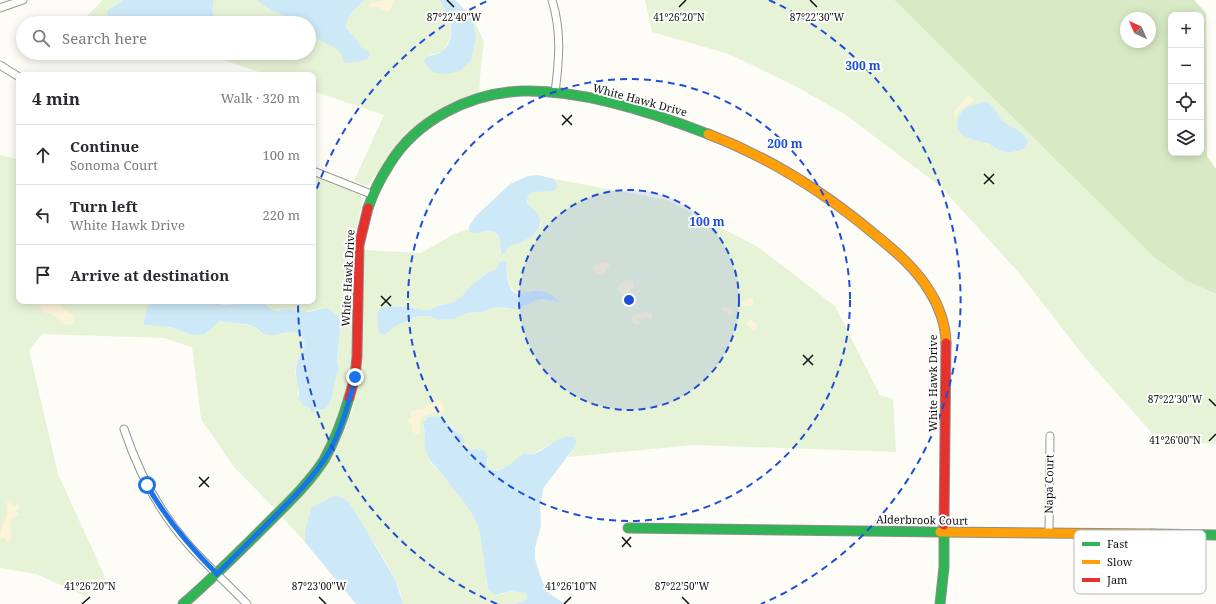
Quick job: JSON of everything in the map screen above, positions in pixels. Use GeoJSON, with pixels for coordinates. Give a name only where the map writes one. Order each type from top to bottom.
{"type":"FeatureCollection","features":[{"type":"Feature","properties":{"kind":"street"},"geometry":{"type":"LineString","coordinates":[[0,8],[23,0]]}},
{"type":"Feature","properties":{"kind":"street"},"geometry":{"type":"LineString","coordinates":[[552,0],[560,38],[560,58],[555,93]]}},
{"type":"Feature","properties":{"kind":"street"},"geometry":{"type":"LineString","coordinates":[[0,65],[16,75]]}},
{"type":"Feature","properties":{"kind":"street","name":"White Hawk Drive"},"geometry":{"type":"LineString","coordinates":[[183,604],[217,574],[302,489],[323,461],[338,433],[350,400],[355,377],[357,356],[359,245],[365,214],[371,194],[388,165],[405,143],[428,122],[444,112],[460,104],[494,94],[523,91],[555,93],[590,98],[654,114],[717,137],[760,157],[798,179],[847,212],[876,235],[914,271],[933,297],[946,334],[943,581],[940,604]]}},
{"type":"Feature","properties":{"kind":"street"},"geometry":{"type":"LineString","coordinates":[[316,172],[371,194]]}},
{"type":"Feature","properties":{"kind":"street"},"geometry":{"type":"LineString","coordinates":[[124,429],[142,475],[162,510],[187,543],[247,604]]}},
{"type":"Feature","properties":{"kind":"street","name":"Napa Court"},"geometry":{"type":"LineString","coordinates":[[1049,533],[1050,436]]}},
{"type":"Feature","properties":{"kind":"street","name":"Alderbrook Court"},"geometry":{"type":"LineString","coordinates":[[628,528],[1074,533]]}},
{"type":"Feature","properties":{"kind":"street","name":"Alderbrook Court"},"geometry":{"type":"LineString","coordinates":[[1206,534],[1216,534]]}},
{"type":"Feature","properties":{"kind":"green space"},"geometry":{"type":"Polygon","coordinates":[[[103,0],[123,0],[108,10],[111,16],[87,16],[103,0]]]}},
{"type":"Feature","properties":{"kind":"green space"},"geometry":{"type":"Polygon","coordinates":[[[214,0],[257,0],[288,16],[214,16],[212,12],[214,0]]]}},
{"type":"Feature","properties":{"kind":"green space"},"geometry":{"type":"Polygon","coordinates":[[[365,0],[439,0],[447,12],[451,26],[450,39],[442,51],[430,55],[424,62],[476,36],[473,18],[484,42],[479,92],[454,102],[432,114],[411,130],[393,149],[367,186],[354,181],[384,115],[316,92],[316,72],[259,72],[223,60],[316,60],[316,34],[320,39],[333,46],[342,54],[369,58],[371,54],[361,47],[359,42],[346,28],[346,24],[355,9],[365,0]]]}},
{"type":"Feature","properties":{"kind":"green space"},"geometry":{"type":"Polygon","coordinates":[[[645,0],[894,0],[1156,259],[1187,281],[1216,294],[1216,444],[1158,440],[1082,354],[1020,274],[941,187],[846,115],[795,86],[729,54],[652,32],[645,0]],[[986,102],[970,106],[957,121],[959,131],[1004,151],[1012,152],[1021,150],[1026,138],[1024,135],[1003,121],[989,103],[986,102]]]}},
{"type":"Feature","properties":{"kind":"green space"},"geometry":{"type":"Polygon","coordinates":[[[894,0],[1194,0],[1206,13],[1207,156],[1216,169],[1216,294],[1187,281],[1156,259],[894,0]]]}},
{"type":"Feature","properties":{"kind":"green space"},"geometry":{"type":"Polygon","coordinates":[[[0,155],[16,159],[16,304],[150,304],[147,308],[143,325],[170,327],[193,335],[205,334],[220,321],[254,326],[259,331],[270,335],[291,331],[301,337],[305,343],[305,349],[296,364],[295,372],[299,386],[298,394],[305,407],[311,409],[321,410],[332,397],[335,380],[339,369],[337,362],[339,319],[336,314],[313,310],[305,312],[283,309],[278,311],[273,310],[265,304],[316,304],[316,177],[362,196],[363,199],[354,240],[352,352],[350,375],[343,404],[332,434],[318,459],[302,481],[275,509],[234,467],[201,419],[192,347],[164,338],[42,334],[29,350],[58,474],[106,579],[85,596],[36,574],[0,568],[0,155]]]}},
{"type":"Feature","properties":{"kind":"green space"},"geometry":{"type":"Polygon","coordinates":[[[554,179],[667,200],[758,247],[835,306],[880,395],[893,399],[896,452],[694,445],[568,457],[573,449],[572,436],[570,436],[533,454],[527,453],[522,455],[508,467],[496,471],[491,470],[487,466],[488,458],[475,449],[466,450],[462,448],[462,441],[464,439],[461,433],[459,434],[452,426],[442,419],[427,418],[424,420],[423,425],[425,434],[424,445],[428,458],[467,506],[477,523],[480,533],[487,586],[495,595],[520,591],[525,593],[527,597],[525,601],[515,604],[403,604],[397,584],[383,557],[360,518],[344,499],[328,499],[311,508],[305,531],[305,542],[282,517],[341,438],[353,408],[358,386],[364,250],[421,253],[454,234],[469,229],[472,233],[490,231],[496,234],[500,244],[500,252],[505,253],[508,246],[523,242],[535,233],[541,225],[538,216],[529,206],[527,197],[538,190],[556,189],[558,186],[554,179]],[[502,260],[495,270],[487,273],[474,283],[461,297],[451,303],[429,310],[388,306],[386,334],[394,327],[415,317],[430,316],[439,320],[454,319],[467,313],[483,312],[496,307],[508,309],[520,308],[541,299],[559,301],[540,291],[522,294],[515,292],[508,279],[505,261],[502,260]]]}},
{"type":"Feature","properties":{"kind":"sand"},"geometry":{"type":"Polygon","coordinates":[[[395,0],[390,10],[387,12],[377,7],[370,7],[368,5],[377,1],[395,0]]]}},
{"type":"Feature","properties":{"kind":"sand"},"geometry":{"type":"Polygon","coordinates":[[[968,96],[972,97],[973,99],[971,103],[960,110],[956,117],[954,116],[957,108],[968,96]]]}},
{"type":"Feature","properties":{"kind":"sand"},"geometry":{"type":"Polygon","coordinates":[[[605,261],[610,266],[602,276],[594,271],[593,267],[605,261]]]}},
{"type":"Feature","properties":{"kind":"sand"},"geometry":{"type":"Polygon","coordinates":[[[629,279],[633,282],[634,287],[624,294],[619,292],[617,289],[618,285],[629,279]]]}},
{"type":"Feature","properties":{"kind":"sand"},"geometry":{"type":"Polygon","coordinates":[[[749,298],[753,299],[753,305],[743,306],[742,302],[749,298]]]}},
{"type":"Feature","properties":{"kind":"sand"},"geometry":{"type":"Polygon","coordinates":[[[60,304],[63,309],[75,316],[75,322],[69,325],[62,324],[53,314],[44,312],[39,305],[60,304]]]}},
{"type":"Feature","properties":{"kind":"sand"},"geometry":{"type":"Polygon","coordinates":[[[724,307],[732,308],[733,313],[731,314],[722,311],[721,309],[724,307]]]}},
{"type":"Feature","properties":{"kind":"sand"},"geometry":{"type":"Polygon","coordinates":[[[647,312],[652,314],[652,319],[645,317],[643,319],[638,319],[640,323],[638,325],[632,322],[631,318],[634,315],[647,312]]]}},
{"type":"Feature","properties":{"kind":"sand"},"geometry":{"type":"Polygon","coordinates":[[[749,320],[757,325],[756,329],[753,330],[747,324],[749,320]]]}},
{"type":"Feature","properties":{"kind":"sand"},"geometry":{"type":"Polygon","coordinates":[[[437,400],[442,402],[444,412],[429,414],[423,417],[420,432],[418,434],[414,433],[412,430],[413,426],[407,422],[412,418],[410,413],[418,409],[423,410],[425,405],[432,405],[437,400]]]}},
{"type":"Feature","properties":{"kind":"sand"},"geometry":{"type":"Polygon","coordinates":[[[9,500],[12,501],[13,507],[18,504],[20,506],[16,512],[19,514],[18,516],[10,519],[11,540],[8,542],[4,538],[0,539],[0,534],[7,513],[6,504],[9,500]]]}},
{"type":"Feature","properties":{"kind":"water"},"geometry":{"type":"Polygon","coordinates":[[[123,0],[214,0],[212,12],[214,16],[109,16],[107,14],[108,10],[123,0]]]}},
{"type":"Feature","properties":{"kind":"water"},"geometry":{"type":"Polygon","coordinates":[[[257,0],[365,0],[350,16],[346,24],[346,28],[359,42],[361,47],[371,54],[366,59],[345,63],[341,53],[338,50],[316,35],[316,16],[284,16],[261,4],[257,0]]]}},
{"type":"Feature","properties":{"kind":"water"},"geometry":{"type":"Polygon","coordinates":[[[439,0],[455,0],[473,18],[476,36],[471,60],[460,71],[444,74],[433,72],[424,62],[426,58],[441,52],[447,47],[450,41],[451,27],[449,19],[439,0]]]}},
{"type":"Feature","properties":{"kind":"water"},"geometry":{"type":"Polygon","coordinates":[[[986,102],[993,107],[1006,124],[1026,137],[1028,141],[1025,148],[1014,152],[1006,152],[998,150],[988,143],[971,139],[961,134],[957,125],[958,119],[962,112],[970,106],[986,102]]]}},
{"type":"Feature","properties":{"kind":"water"},"geometry":{"type":"Polygon","coordinates":[[[538,175],[554,179],[558,186],[554,191],[533,192],[528,196],[528,205],[537,214],[540,222],[538,230],[532,236],[522,242],[509,246],[505,253],[502,254],[500,240],[497,234],[489,231],[475,233],[470,232],[469,226],[476,216],[510,184],[528,176],[538,175]]]}},
{"type":"Feature","properties":{"kind":"water"},"geometry":{"type":"Polygon","coordinates":[[[503,260],[506,262],[507,276],[510,287],[515,293],[518,294],[542,291],[551,295],[560,302],[541,299],[520,308],[514,309],[496,307],[483,312],[467,313],[454,319],[439,320],[430,316],[415,317],[394,327],[386,334],[381,334],[379,332],[377,313],[381,308],[388,306],[429,310],[451,303],[461,297],[474,283],[487,273],[495,270],[503,260]]]}},
{"type":"Feature","properties":{"kind":"water"},"geometry":{"type":"Polygon","coordinates":[[[150,304],[265,304],[273,310],[278,311],[283,309],[309,312],[327,308],[336,314],[341,321],[337,362],[339,369],[335,380],[332,397],[328,406],[324,409],[311,412],[311,409],[301,402],[296,369],[305,344],[304,340],[297,333],[289,332],[269,335],[262,333],[253,326],[220,321],[205,334],[193,335],[170,327],[143,325],[147,308],[150,304]]]}},
{"type":"Feature","properties":{"kind":"water"},"geometry":{"type":"Polygon","coordinates":[[[434,416],[440,417],[459,434],[461,433],[464,439],[462,442],[463,449],[480,449],[486,453],[487,466],[491,470],[496,471],[506,467],[524,453],[532,454],[538,452],[564,437],[569,436],[575,438],[576,443],[574,448],[544,487],[540,504],[541,526],[535,548],[535,559],[542,581],[550,594],[565,604],[515,604],[525,601],[527,597],[525,593],[512,591],[495,595],[488,589],[480,533],[477,523],[467,506],[428,458],[424,445],[425,434],[423,422],[427,418],[434,416]]]}},
{"type":"Feature","properties":{"kind":"water"},"geometry":{"type":"Polygon","coordinates":[[[333,496],[344,499],[353,508],[395,579],[403,604],[356,604],[305,542],[305,531],[311,508],[333,496]]]}},
{"type":"Feature","properties":{"kind":"traffic: fast"},"geometry":{"type":"LineString","coordinates":[[368,208],[377,186],[389,165],[400,149],[414,135],[429,122],[446,112],[464,103],[483,97],[522,91],[545,91],[568,94],[592,98],[640,110],[708,134]]}},
{"type":"Feature","properties":{"kind":"traffic: fast"},"geometry":{"type":"LineString","coordinates":[[183,604],[248,543],[312,477],[332,445],[349,398]]}},
{"type":"Feature","properties":{"kind":"traffic: fast"},"geometry":{"type":"LineString","coordinates":[[940,604],[944,567],[944,525]]}},
{"type":"Feature","properties":{"kind":"traffic: fast"},"geometry":{"type":"LineString","coordinates":[[628,528],[940,532]]}},
{"type":"Feature","properties":{"kind":"traffic: fast"},"geometry":{"type":"LineString","coordinates":[[1206,535],[1216,535]]}},
{"type":"Feature","properties":{"kind":"traffic: slow"},"geometry":{"type":"LineString","coordinates":[[708,134],[752,153],[795,177],[835,203],[897,253],[918,275],[933,298],[943,323],[946,343]]}},
{"type":"Feature","properties":{"kind":"traffic: slow"},"geometry":{"type":"LineString","coordinates":[[940,532],[1074,533]]}},
{"type":"Feature","properties":{"kind":"traffic: jam"},"geometry":{"type":"LineString","coordinates":[[349,398],[355,377],[357,356],[359,245],[368,208]]}},
{"type":"Feature","properties":{"kind":"traffic: jam"},"geometry":{"type":"LineString","coordinates":[[944,525],[946,343]]}},
{"type":"Feature","properties":{"kind":"route"},"geometry":{"type":"LineString","coordinates":[[147,485],[172,525],[195,552],[217,574],[302,489],[313,476],[329,452],[344,419],[355,377]]}}]}
